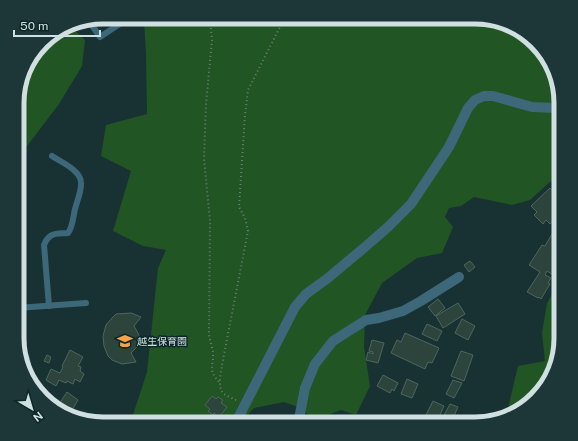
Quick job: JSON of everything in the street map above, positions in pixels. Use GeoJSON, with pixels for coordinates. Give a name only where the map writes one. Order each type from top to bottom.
{"type":"FeatureCollection","features":[{"type":"Feature","properties":{"kind":"street"},"geometry":{"type":"LineString","coordinates":[[239,417],[295,306],[306,294],[328,278],[388,227],[411,204],[449,147],[468,108],[475,100],[484,96],[493,96],[532,107],[554,108]]}},
{"type":"Feature","properties":{"kind":"street"},"geometry":{"type":"LineString","coordinates":[[299,417],[307,382],[315,364],[333,342],[366,320],[403,311],[459,276]]}},
{"type":"Feature","properties":{"kind":"lane"},"geometry":{"type":"LineString","coordinates":[[91,25],[100,37],[120,24]]}},
{"type":"Feature","properties":{"kind":"lane"},"geometry":{"type":"LineString","coordinates":[[49,306],[44,245],[46,240],[52,234],[68,233],[71,230],[82,183],[80,177],[75,172],[52,156]]}},
{"type":"Feature","properties":{"kind":"lane"},"geometry":{"type":"LineString","coordinates":[[24,308],[86,303]]}},
{"type":"Feature","properties":{"kind":"path"},"geometry":{"type":"LineString","coordinates":[[210,24],[212,40],[206,104],[204,158],[210,221],[209,336],[213,353],[211,368],[214,377],[220,383]]}},
{"type":"Feature","properties":{"kind":"path"},"geometry":{"type":"LineString","coordinates":[[246,405],[223,393],[220,388],[220,383],[222,365],[248,231],[245,218],[239,207],[248,90],[281,24]]}},
{"type":"Feature","properties":{"kind":"green space"},"geometry":{"type":"Polygon","coordinates":[[[144,24],[481,24],[501,28],[519,37],[531,47],[538,55],[550,77],[554,97],[554,183],[551,181],[530,200],[512,205],[474,197],[461,206],[449,208],[445,217],[453,227],[442,253],[417,258],[382,283],[365,315],[364,347],[370,386],[356,415],[341,410],[323,417],[311,417],[298,407],[284,402],[254,408],[246,417],[132,417],[147,372],[158,268],[166,250],[143,246],[113,231],[131,171],[101,156],[106,125],[147,114],[144,24]]]}},
{"type":"Feature","properties":{"kind":"green space"},"geometry":{"type":"Polygon","coordinates":[[[74,30],[85,40],[82,66],[59,104],[24,150],[24,103],[28,77],[40,55],[55,40],[74,30]]]}},
{"type":"Feature","properties":{"kind":"green space"},"geometry":{"type":"Polygon","coordinates":[[[554,291],[554,344],[550,364],[538,386],[523,401],[508,410],[518,366],[545,361],[542,333],[547,303],[554,291]]]}},
{"type":"Feature","properties":{"kind":"building"},"geometry":{"type":"Polygon","coordinates":[[[550,188],[554,192],[554,220],[550,224],[546,220],[543,224],[534,215],[537,212],[531,206],[550,188]]]}},
{"type":"Feature","properties":{"kind":"building"},"geometry":{"type":"Polygon","coordinates":[[[552,234],[554,235],[554,256],[552,260],[554,261],[554,275],[547,271],[545,275],[551,278],[548,283],[550,284],[541,299],[527,292],[540,272],[529,265],[542,245],[545,246],[552,234]]]}},
{"type":"Feature","properties":{"kind":"building"},"geometry":{"type":"Polygon","coordinates":[[[470,261],[475,267],[469,272],[464,265],[470,261]]]}},
{"type":"Feature","properties":{"kind":"building"},"geometry":{"type":"Polygon","coordinates":[[[438,299],[445,308],[435,316],[428,307],[438,299]]]}},
{"type":"Feature","properties":{"kind":"building"},"geometry":{"type":"Polygon","coordinates":[[[458,303],[465,314],[443,328],[436,316],[458,303]]]}},
{"type":"Feature","properties":{"kind":"building"},"geometry":{"type":"Polygon","coordinates":[[[131,313],[141,317],[134,326],[139,335],[137,347],[131,353],[136,362],[122,364],[112,360],[108,356],[104,346],[103,336],[106,325],[116,314],[131,313]]]}},
{"type":"Feature","properties":{"kind":"building"},"geometry":{"type":"Polygon","coordinates":[[[462,319],[475,326],[468,340],[455,333],[462,319]]]}},
{"type":"Feature","properties":{"kind":"building"},"geometry":{"type":"Polygon","coordinates":[[[427,324],[442,331],[437,341],[422,334],[427,324]]]}},
{"type":"Feature","properties":{"kind":"building"},"geometry":{"type":"Polygon","coordinates":[[[405,333],[439,348],[432,363],[428,362],[425,369],[391,353],[397,340],[401,342],[405,333]]]}},
{"type":"Feature","properties":{"kind":"building"},"geometry":{"type":"Polygon","coordinates":[[[372,340],[384,343],[378,363],[366,360],[368,352],[373,354],[373,352],[369,351],[372,340]]]}},
{"type":"Feature","properties":{"kind":"building"},"geometry":{"type":"Polygon","coordinates":[[[70,350],[83,357],[78,366],[81,367],[80,371],[84,374],[80,382],[75,379],[73,384],[67,381],[66,383],[59,380],[56,386],[46,380],[51,369],[60,373],[70,350]]]}},
{"type":"Feature","properties":{"kind":"building"},"geometry":{"type":"Polygon","coordinates":[[[461,351],[473,355],[464,381],[451,376],[461,351]]]}},
{"type":"Feature","properties":{"kind":"building"},"geometry":{"type":"Polygon","coordinates":[[[47,355],[51,357],[49,363],[44,361],[47,355]]]}},
{"type":"Feature","properties":{"kind":"building"},"geometry":{"type":"Polygon","coordinates":[[[383,375],[398,383],[394,391],[392,389],[390,393],[377,386],[383,375]]]}},
{"type":"Feature","properties":{"kind":"building"},"geometry":{"type":"Polygon","coordinates":[[[407,379],[418,384],[412,398],[401,394],[407,379]]]}},
{"type":"Feature","properties":{"kind":"building"},"geometry":{"type":"Polygon","coordinates":[[[453,380],[462,383],[454,398],[446,394],[453,380]]]}},
{"type":"Feature","properties":{"kind":"building"},"geometry":{"type":"Polygon","coordinates":[[[67,392],[78,400],[72,410],[59,404],[67,392]]]}},
{"type":"Feature","properties":{"kind":"building"},"geometry":{"type":"Polygon","coordinates":[[[212,396],[216,399],[218,397],[223,400],[221,403],[227,407],[219,417],[208,411],[210,409],[205,405],[212,396]]]}},
{"type":"Feature","properties":{"kind":"building"},"geometry":{"type":"Polygon","coordinates":[[[433,401],[444,406],[440,415],[442,417],[425,417],[433,401]]]}},
{"type":"Feature","properties":{"kind":"building"},"geometry":{"type":"Polygon","coordinates":[[[450,404],[458,407],[453,417],[443,417],[450,404]]]}},
{"type":"Feature","properties":{"kind":"place","name":"越生保育園"},"geometry":{"type":"Point","coordinates":[125,341]}}]}
